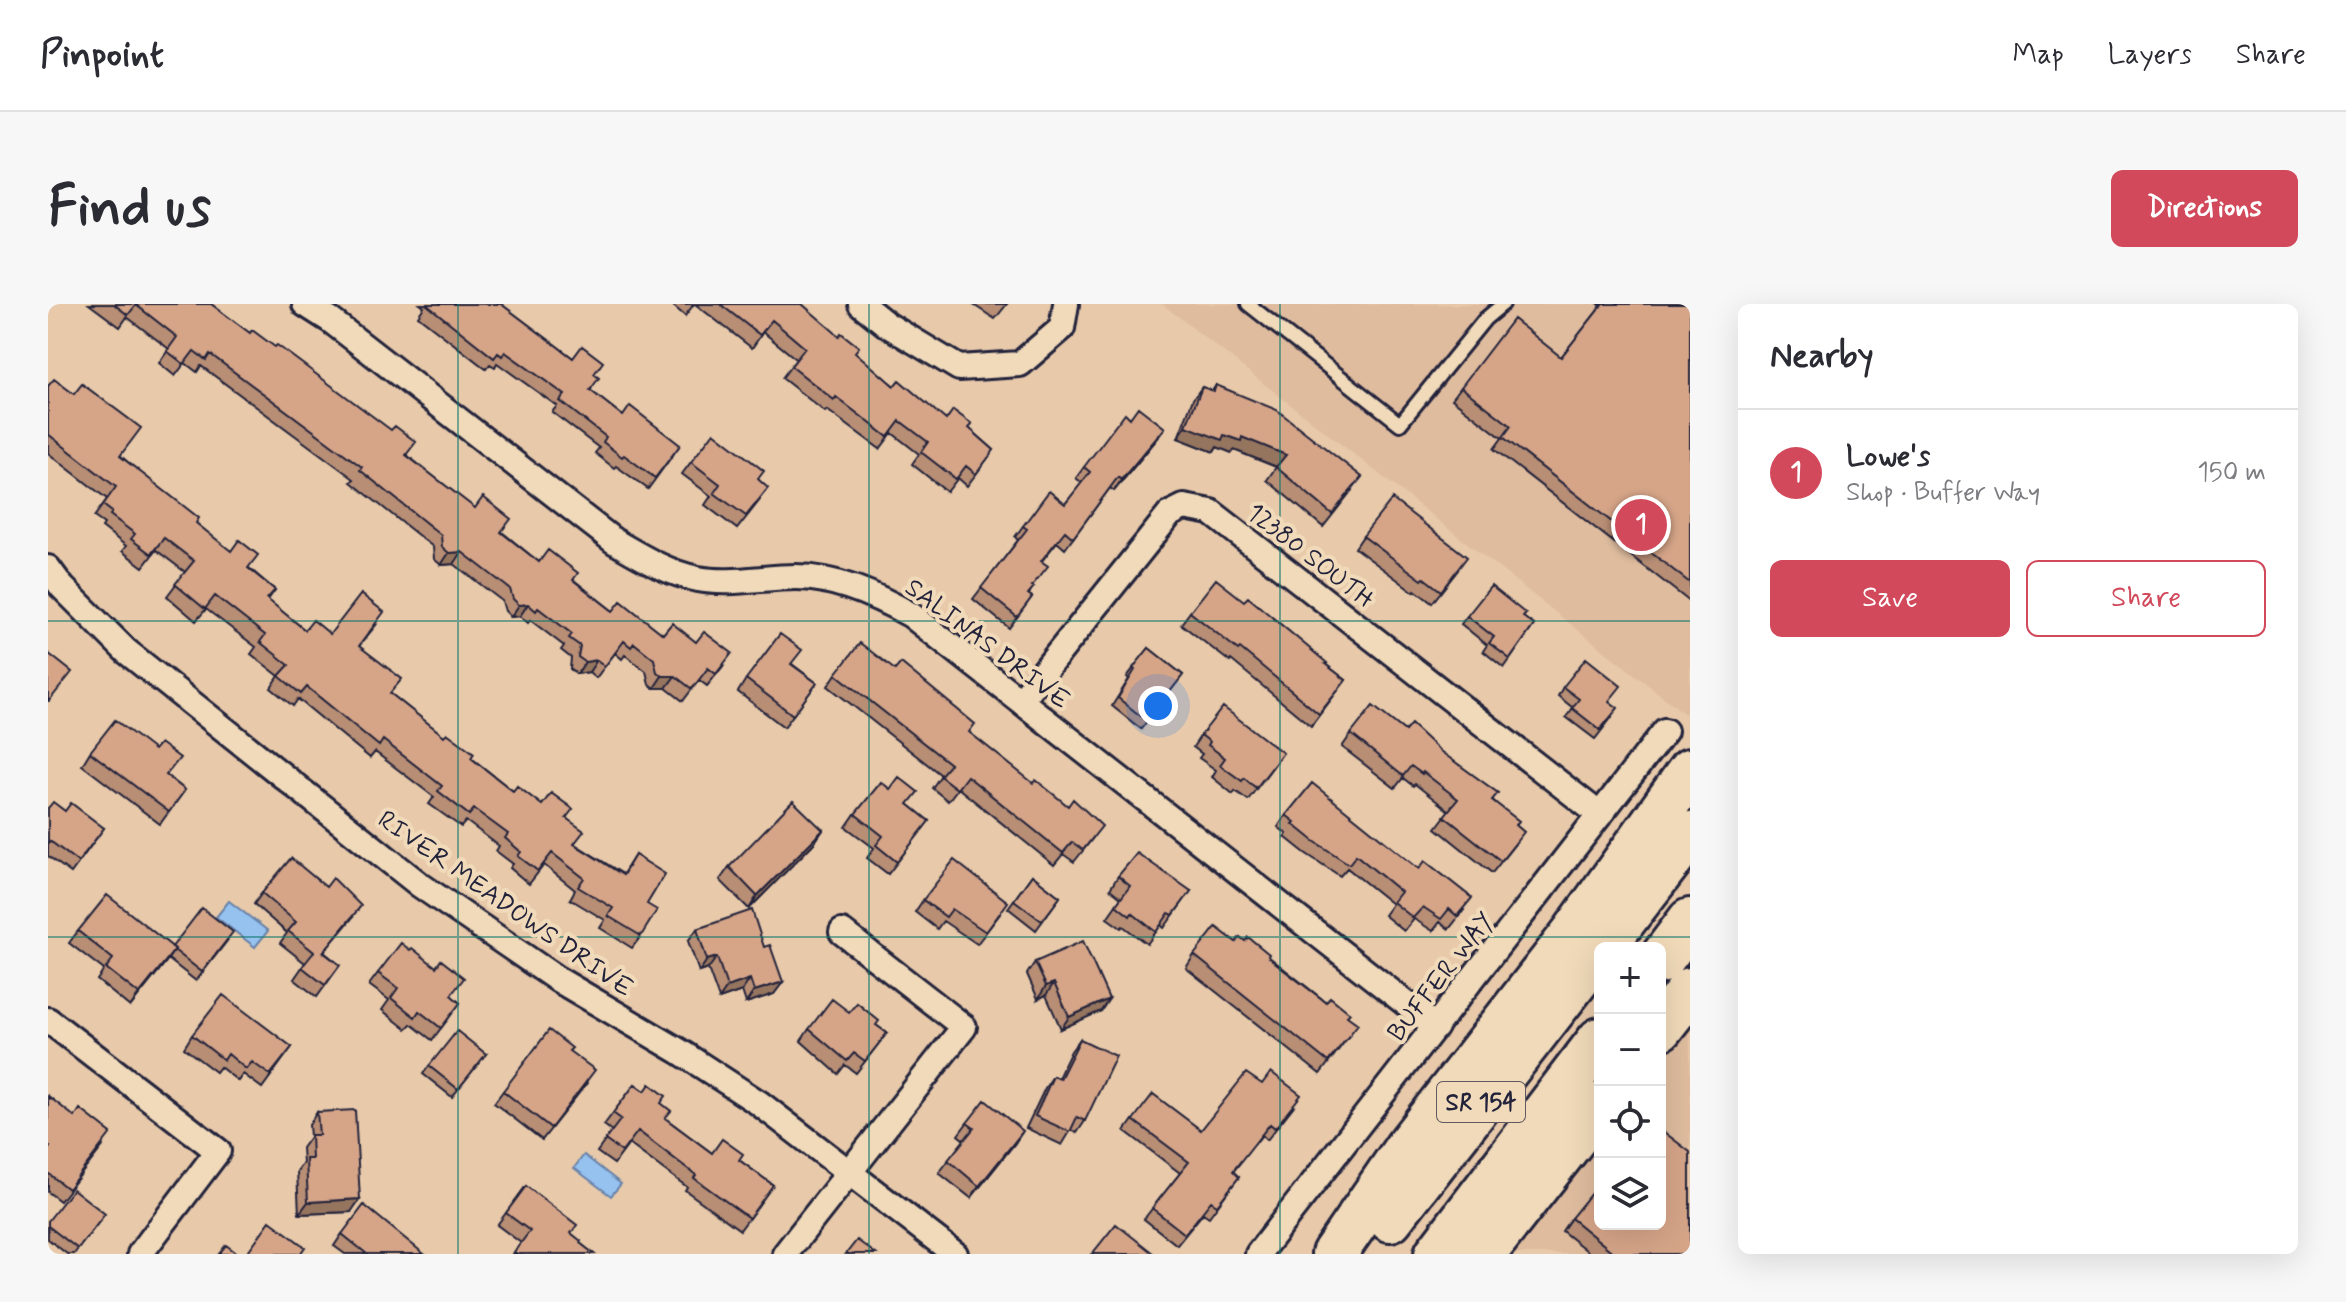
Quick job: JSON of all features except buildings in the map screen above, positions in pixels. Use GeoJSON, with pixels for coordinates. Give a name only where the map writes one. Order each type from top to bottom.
{"type":"FeatureCollection","features":[{"type":"Feature","properties":{"kind":"highway"},"geometry":{"type":"LineString","coordinates":[[1334,1254],[1385,1177],[1574,933],[1690,771]]}},
{"type":"Feature","properties":{"kind":"highway","name":"SR 154"},"geometry":{"type":"LineString","coordinates":[[1606,942],[1690,834]]}},
{"type":"Feature","properties":{"kind":"highway"},"geometry":{"type":"LineString","coordinates":[[1666,953],[1690,921]]}},
{"type":"Feature","properties":{"kind":"highway","name":"SR 154"},"geometry":{"type":"LineString","coordinates":[[1363,1254],[1594,958]]}},
{"type":"Feature","properties":{"kind":"highway"},"geometry":{"type":"LineString","coordinates":[[1666,1020],[1690,990]]}},
{"type":"Feature","properties":{"kind":"highway","name":"SR 154"},"geometry":{"type":"LineString","coordinates":[[1437,1254],[1594,1048]]}},
{"type":"Feature","properties":{"kind":"highway"},"geometry":{"type":"LineString","coordinates":[[1483,1254],[1594,1113]]}},
{"type":"Feature","properties":{"kind":"street","name":"SALINAS DRIVE"},"geometry":{"type":"LineString","coordinates":[[305,304],[330,320],[614,541],[653,564],[698,579],[745,581],[798,577],[846,586],[879,597],[911,615],[1436,1027]]}},
{"type":"Feature","properties":{"kind":"street"},"geometry":{"type":"LineString","coordinates":[[861,304],[886,324],[959,368],[1020,364],[1062,328],[1066,304]]}},
{"type":"Feature","properties":{"kind":"street","name":"12380 SOUTH"},"geometry":{"type":"LineString","coordinates":[[1021,700],[1170,514],[1184,507],[1211,512],[1600,815]]}},
{"type":"Feature","properties":{"kind":"street","name":"RIVER MEADOWS DRIVE"},"geometry":{"type":"LineString","coordinates":[[48,568],[62,587],[126,651],[420,885],[557,979],[759,1103],[955,1254]]}},
{"type":"Feature","properties":{"kind":"street","name":"BUFFER WAY"},"geometry":{"type":"LineString","coordinates":[[1258,1254],[1665,731]]}},
{"type":"Feature","properties":{"kind":"street"},"geometry":{"type":"LineString","coordinates":[[785,1254],[964,1027],[842,932]]}},
{"type":"Feature","properties":{"kind":"street"},"geometry":{"type":"LineString","coordinates":[[48,1020],[218,1151],[140,1254]]}},
{"type":"Feature","properties":{"kind":"lane"},"geometry":{"type":"LineString","coordinates":[[1248,304],[1400,424],[1485,319],[1503,304]]}},
{"type":"Feature","properties":{"kind":"shaded area"},"geometry":{"type":"Polygon","coordinates":[[[1162,304],[1690,304],[1690,706],[1685,714],[1162,304]]]}},
{"type":"Feature","properties":{"kind":"shaded area"},"geometry":{"type":"Polygon","coordinates":[[[1690,1010],[1690,1254],[1501,1254],[1594,1134],[1594,1230],[1666,1230],[1666,1040],[1690,1010]]]}},
{"type":"Feature","properties":{"kind":"water"},"geometry":{"type":"Polygon","coordinates":[[[229,901],[268,931],[255,947],[216,917],[229,901]]]}},
{"type":"Feature","properties":{"kind":"water"},"geometry":{"type":"Polygon","coordinates":[[[584,1155],[621,1184],[611,1196],[574,1168],[584,1155]]]}},
{"type":"Feature","properties":{"kind":"place","name":"Lowe's"},"geometry":{"type":"Point","coordinates":[1641,525]}}]}
